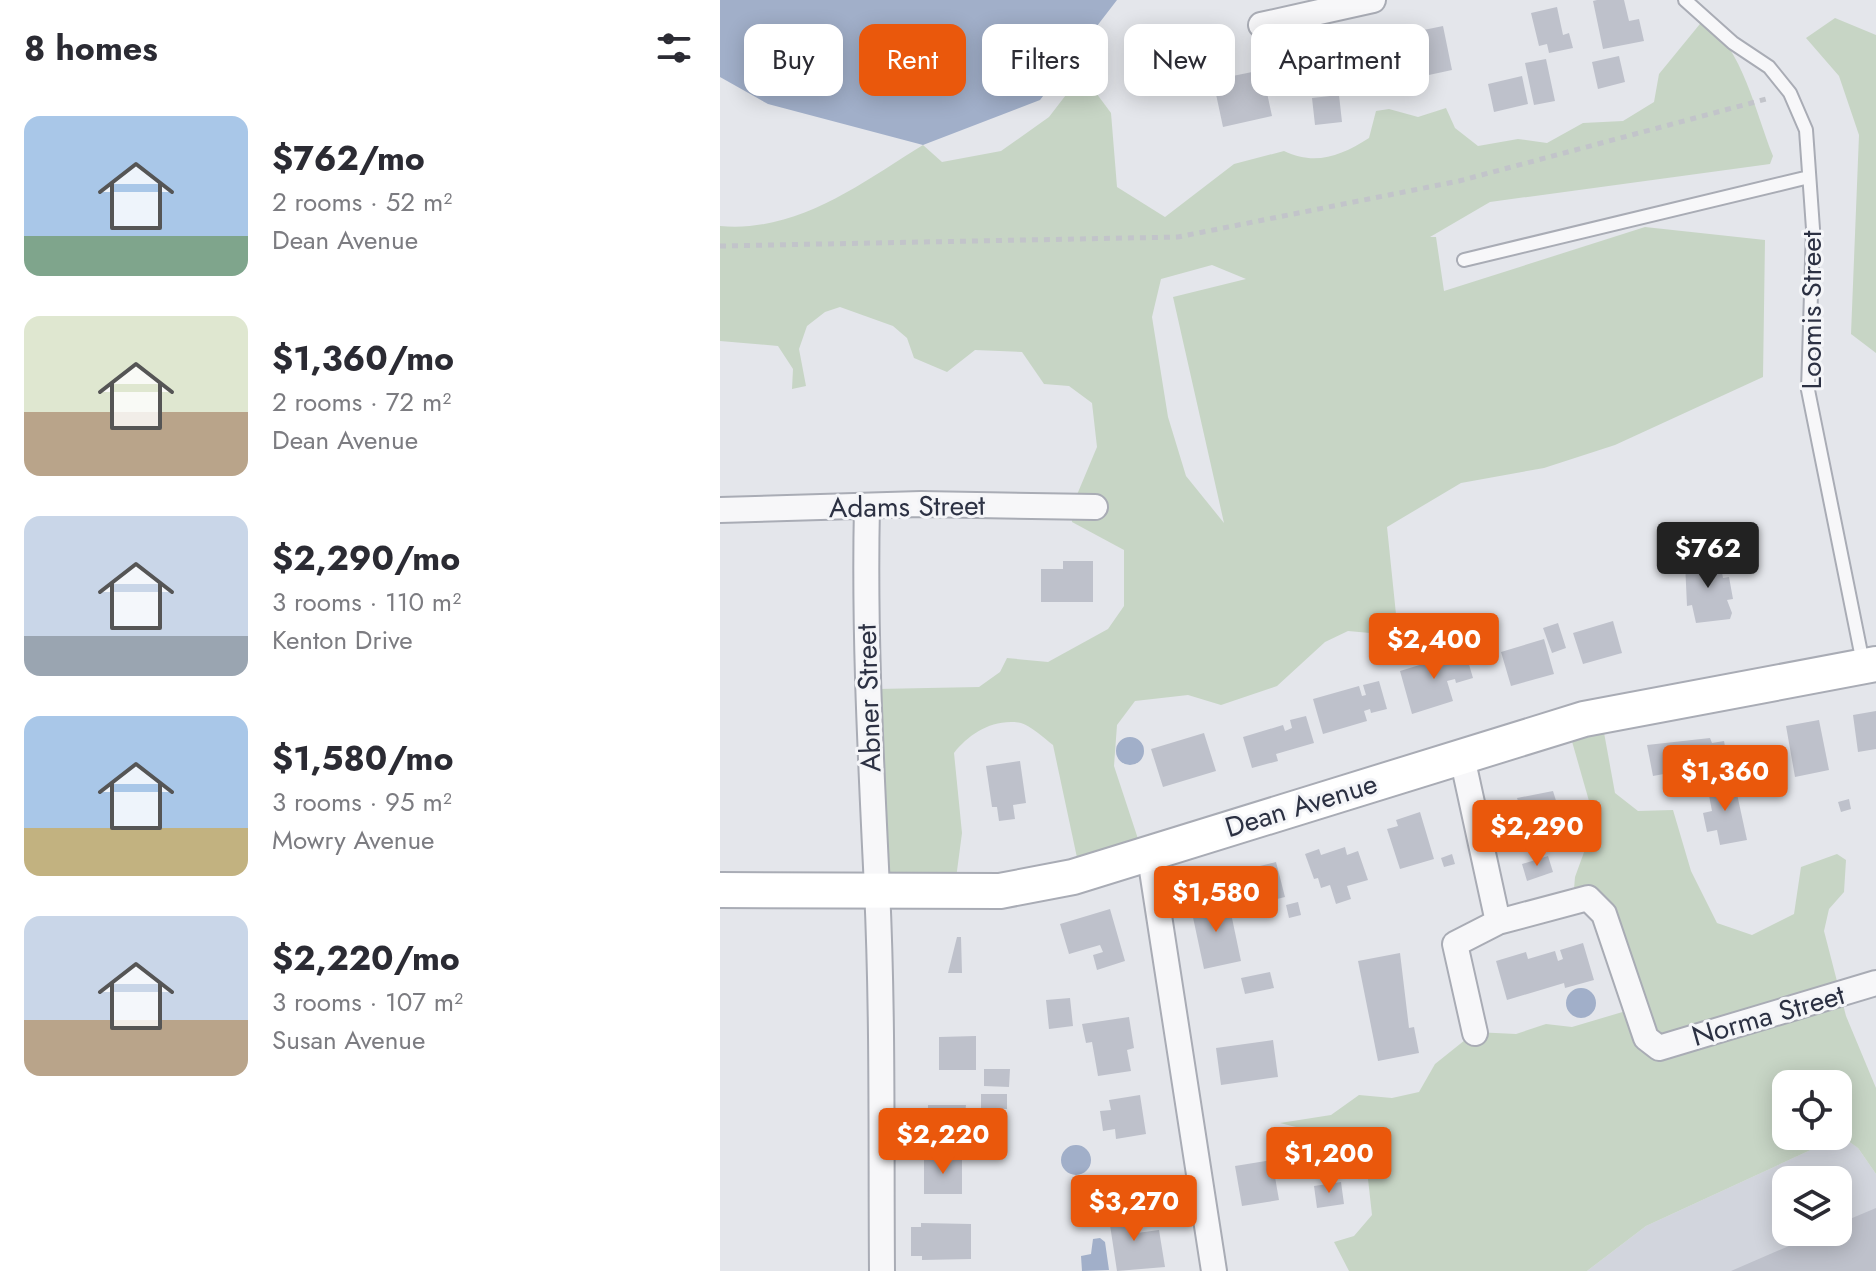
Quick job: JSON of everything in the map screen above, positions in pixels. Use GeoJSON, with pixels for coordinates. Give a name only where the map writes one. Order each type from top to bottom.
{"type":"FeatureCollection","features":[{"type":"Feature","properties":{"kind":"street"},"geometry":{"type":"LineString","coordinates":[[1265,24],[1373,0]]}},
{"type":"Feature","properties":{"kind":"street","name":"Adams Street"},"geometry":{"type":"LineString","coordinates":[[720,510],[867,506],[1095,507]]}},
{"type":"Feature","properties":{"kind":"street","name":"Abner Street"},"geometry":{"type":"LineString","coordinates":[[867,506],[867,691],[877,889],[882,1271]]}},
{"type":"Feature","properties":{"kind":"street","name":"Dean Avenue"},"geometry":{"type":"LineString","coordinates":[[720,890],[1000,891],[1073,877],[1584,719],[1870,665]]}},
{"type":"Feature","properties":{"kind":"street"},"geometry":{"type":"LineString","coordinates":[[1462,757],[1498,922],[1455,944],[1475,1033]]}},
{"type":"Feature","properties":{"kind":"street"},"geometry":{"type":"LineString","coordinates":[[1149,851],[1214,1271]]}},
{"type":"Feature","properties":{"kind":"street","name":"Norma Street"},"geometry":{"type":"LineString","coordinates":[[1498,922],[1588,898],[1604,914],[1646,1038],[1659,1048],[1876,983]]}},
{"type":"Feature","properties":{"kind":"lane","name":"Loomis Street"},"geometry":{"type":"LineString","coordinates":[[1685,0],[1733,43],[1769,67],[1790,93],[1806,130],[1813,229],[1808,390],[1870,665]]}},
{"type":"Feature","properties":{"kind":"lane"},"geometry":{"type":"LineString","coordinates":[[1464,260],[1809,177]]}},
{"type":"Feature","properties":{"kind":"path"},"geometry":{"type":"LineString","coordinates":[[720,246],[1178,237],[1459,181],[1790,93]]}},
{"type":"Feature","properties":{"kind":"shaded area"},"geometry":{"type":"Polygon","coordinates":[[[1852,1144],[1876,1174],[1876,1271],[1587,1271],[1646,1226],[1772,1168],[1772,1246],[1852,1246],[1852,1166],[1776,1166],[1811,1150],[1852,1150],[1852,1144]]]}},
{"type":"Feature","properties":{"kind":"green space"},"geometry":{"type":"Polygon","coordinates":[[[1835,18],[1876,35],[1876,353],[1851,334],[1859,135],[1839,76],[1806,38],[1835,18]]]}},
{"type":"Feature","properties":{"kind":"green space"},"geometry":{"type":"Polygon","coordinates":[[[1704,19],[1729,47],[1738,64],[1773,156],[1770,164],[1490,202],[1430,237],[1436,237],[1444,291],[1645,227],[1765,240],[1763,377],[1615,445],[1544,468],[1461,483],[1387,527],[1397,624],[1370,633],[1348,631],[1325,642],[1277,686],[1221,705],[1188,695],[1135,701],[1117,725],[1114,766],[1141,848],[1079,867],[1053,745],[1021,723],[1001,723],[974,734],[954,753],[962,833],[955,886],[874,888],[877,689],[979,687],[1000,672],[1007,658],[1048,662],[1108,629],[1124,606],[1124,550],[1072,522],[1071,509],[1097,447],[1092,403],[1069,386],[1044,384],[1022,352],[975,350],[947,372],[914,358],[907,338],[893,326],[840,307],[825,312],[807,326],[799,349],[806,386],[792,389],[793,369],[778,346],[720,341],[720,226],[775,222],[801,214],[851,190],[923,145],[942,162],[1001,151],[1049,117],[1065,96],[1098,96],[1111,113],[1117,187],[1165,217],[1234,164],[1284,151],[1317,158],[1348,150],[1369,138],[1376,111],[1389,109],[1418,117],[1446,108],[1455,128],[1478,146],[1518,139],[1547,143],[1583,123],[1623,121],[1654,102],[1659,74],[1704,19]],[[1212,265],[1161,279],[1152,317],[1168,417],[1186,476],[1224,523],[1173,297],[1246,279],[1212,265]]]}},
{"type":"Feature","properties":{"kind":"green space"},"geometry":{"type":"Polygon","coordinates":[[[1601,716],[1615,793],[1638,811],[1673,810],[1691,871],[1717,923],[1752,935],[1794,914],[1801,867],[1837,854],[1846,860],[1844,892],[1829,909],[1824,931],[1846,1016],[1876,1088],[1876,1174],[1852,1144],[1852,1070],[1772,1070],[1772,1150],[1811,1150],[1646,1226],[1587,1271],[1349,1271],[1334,1242],[1354,1236],[1372,1215],[1367,1170],[1338,1148],[1316,1144],[1304,1129],[1280,1123],[1331,1115],[1359,1095],[1392,1098],[1419,1092],[1435,1064],[1475,1032],[1516,1034],[1546,1024],[1572,1027],[1636,1008],[1603,904],[1573,901],[1575,877],[1595,822],[1567,724],[1601,716]]]}},
{"type":"Feature","properties":{"kind":"water"},"geometry":{"type":"Polygon","coordinates":[[[720,0],[1117,0],[1099,24],[982,24],[982,96],[1043,96],[1040,100],[923,145],[768,104],[754,96],[843,96],[843,24],[744,24],[744,90],[720,77],[720,0]]]}},
{"type":"Feature","properties":{"kind":"water"},"geometry":{"type":"Polygon","coordinates":[[[1130,737],[1140,741],[1144,751],[1140,761],[1130,765],[1120,761],[1116,751],[1120,741],[1130,737]]]}},
{"type":"Feature","properties":{"kind":"water"},"geometry":{"type":"Polygon","coordinates":[[[1581,988],[1587,989],[1595,997],[1595,1009],[1587,1017],[1581,1018],[1575,1017],[1567,1009],[1566,1003],[1567,997],[1575,989],[1581,988]]]}},
{"type":"Feature","properties":{"kind":"water"},"geometry":{"type":"Polygon","coordinates":[[[1076,1145],[1082,1146],[1090,1154],[1090,1166],[1082,1174],[1076,1175],[1070,1174],[1062,1166],[1061,1160],[1062,1154],[1070,1146],[1076,1145]]]}},
{"type":"Feature","properties":{"kind":"water"},"geometry":{"type":"Polygon","coordinates":[[[1100,1238],[1105,1242],[1109,1270],[1082,1271],[1081,1256],[1091,1254],[1093,1239],[1100,1238]]]}},
{"type":"Feature","properties":{"kind":"building"},"geometry":{"type":"Polygon","coordinates":[[[1624,0],[1629,21],[1639,19],[1644,41],[1603,49],[1593,1],[1624,0]]]}},
{"type":"Feature","properties":{"kind":"building"},"geometry":{"type":"Polygon","coordinates":[[[1557,7],[1563,35],[1569,33],[1573,48],[1549,53],[1547,44],[1539,46],[1531,13],[1557,7]]]}},
{"type":"Feature","properties":{"kind":"building"},"geometry":{"type":"Polygon","coordinates":[[[1443,26],[1452,70],[1429,75],[1429,29],[1443,26]]]}},
{"type":"Feature","properties":{"kind":"building"},"geometry":{"type":"Polygon","coordinates":[[[1619,56],[1625,82],[1598,89],[1592,62],[1619,56]]]}},
{"type":"Feature","properties":{"kind":"building"},"geometry":{"type":"Polygon","coordinates":[[[1546,59],[1555,101],[1534,105],[1525,63],[1546,59]]]}},
{"type":"Feature","properties":{"kind":"building"},"geometry":{"type":"Polygon","coordinates":[[[1251,72],[1251,96],[1268,96],[1272,116],[1223,127],[1216,96],[1235,96],[1235,76],[1251,72]]]}},
{"type":"Feature","properties":{"kind":"building"},"geometry":{"type":"Polygon","coordinates":[[[1522,76],[1528,104],[1494,112],[1488,84],[1522,76]]]}},
{"type":"Feature","properties":{"kind":"building"},"geometry":{"type":"Polygon","coordinates":[[[1339,96],[1342,122],[1315,125],[1312,98],[1339,96]]]}},
{"type":"Feature","properties":{"kind":"building"},"geometry":{"type":"Polygon","coordinates":[[[1719,556],[1723,578],[1729,577],[1733,599],[1727,600],[1732,613],[1730,619],[1696,623],[1692,605],[1687,606],[1685,562],[1719,556]]]}},
{"type":"Feature","properties":{"kind":"building"},"geometry":{"type":"Polygon","coordinates":[[[1063,561],[1093,561],[1093,602],[1041,602],[1041,569],[1063,569],[1063,561]]]}},
{"type":"Feature","properties":{"kind":"building"},"geometry":{"type":"Polygon","coordinates":[[[1613,621],[1622,653],[1583,664],[1573,633],[1613,621]]]}},
{"type":"Feature","properties":{"kind":"building"},"geometry":{"type":"Polygon","coordinates":[[[1558,623],[1566,648],[1552,653],[1543,628],[1558,623]]]}},
{"type":"Feature","properties":{"kind":"building"},"geometry":{"type":"Polygon","coordinates":[[[1544,639],[1554,674],[1511,686],[1501,652],[1544,639]]]}},
{"type":"Feature","properties":{"kind":"building"},"geometry":{"type":"Polygon","coordinates":[[[1465,651],[1473,678],[1456,683],[1455,679],[1447,681],[1453,701],[1412,714],[1400,671],[1465,651]]]}},
{"type":"Feature","properties":{"kind":"building"},"geometry":{"type":"Polygon","coordinates":[[[1379,681],[1387,709],[1371,713],[1370,709],[1364,711],[1367,721],[1323,734],[1313,699],[1359,686],[1362,696],[1366,695],[1363,685],[1379,681]]]}},
{"type":"Feature","properties":{"kind":"building"},"geometry":{"type":"Polygon","coordinates":[[[1876,711],[1876,749],[1858,752],[1853,715],[1876,711]]]}},
{"type":"Feature","properties":{"kind":"building"},"geometry":{"type":"Polygon","coordinates":[[[1306,716],[1314,743],[1276,754],[1278,761],[1252,768],[1243,737],[1283,725],[1285,731],[1292,728],[1290,720],[1306,716]]]}},
{"type":"Feature","properties":{"kind":"building"},"geometry":{"type":"Polygon","coordinates":[[[1819,720],[1829,770],[1795,777],[1786,726],[1819,720]]]}},
{"type":"Feature","properties":{"kind":"building"},"geometry":{"type":"Polygon","coordinates":[[[1204,733],[1216,771],[1163,787],[1151,749],[1204,733]]]}},
{"type":"Feature","properties":{"kind":"building"},"geometry":{"type":"Polygon","coordinates":[[[1710,738],[1712,743],[1724,741],[1728,762],[1653,776],[1647,745],[1710,738]]]}},
{"type":"Feature","properties":{"kind":"building"},"geometry":{"type":"Polygon","coordinates":[[[1020,761],[1026,803],[1013,805],[1015,819],[999,821],[997,807],[992,807],[986,766],[1020,761]]]}},
{"type":"Feature","properties":{"kind":"building"},"geometry":{"type":"Polygon","coordinates":[[[1734,780],[1747,840],[1720,845],[1717,830],[1707,832],[1703,813],[1712,811],[1707,785],[1734,780]]]}},
{"type":"Feature","properties":{"kind":"building"},"geometry":{"type":"Polygon","coordinates":[[[1553,791],[1563,823],[1528,834],[1517,798],[1553,791]]]}},
{"type":"Feature","properties":{"kind":"building"},"geometry":{"type":"Polygon","coordinates":[[[1849,799],[1851,809],[1841,812],[1838,802],[1849,799]]]}},
{"type":"Feature","properties":{"kind":"building"},"geometry":{"type":"Polygon","coordinates":[[[1420,812],[1434,859],[1400,869],[1387,829],[1398,826],[1396,820],[1420,812]]]}},
{"type":"Feature","properties":{"kind":"building"},"geometry":{"type":"Polygon","coordinates":[[[1345,847],[1347,855],[1358,851],[1368,880],[1347,886],[1351,899],[1336,904],[1330,885],[1321,888],[1318,878],[1314,879],[1305,854],[1319,849],[1321,855],[1345,847]]]}},
{"type":"Feature","properties":{"kind":"building"},"geometry":{"type":"Polygon","coordinates":[[[1452,854],[1455,864],[1444,867],[1441,858],[1452,854]]]}},
{"type":"Feature","properties":{"kind":"building"},"geometry":{"type":"Polygon","coordinates":[[[1548,856],[1553,872],[1527,881],[1522,864],[1548,856]]]}},
{"type":"Feature","properties":{"kind":"building"},"geometry":{"type":"Polygon","coordinates":[[[1276,862],[1285,897],[1250,906],[1240,871],[1276,862]]]}},
{"type":"Feature","properties":{"kind":"building"},"geometry":{"type":"Polygon","coordinates":[[[1228,899],[1241,961],[1204,969],[1191,908],[1228,899]]]}},
{"type":"Feature","properties":{"kind":"building"},"geometry":{"type":"Polygon","coordinates":[[[1298,902],[1301,915],[1289,918],[1286,905],[1298,902]]]}},
{"type":"Feature","properties":{"kind":"building"},"geometry":{"type":"Polygon","coordinates":[[[1110,909],[1125,961],[1097,970],[1093,955],[1103,952],[1100,945],[1069,954],[1060,924],[1110,909]]]}},
{"type":"Feature","properties":{"kind":"building"},"geometry":{"type":"Polygon","coordinates":[[[957,937],[961,937],[962,973],[948,973],[957,937]]]}},
{"type":"Feature","properties":{"kind":"building"},"geometry":{"type":"Polygon","coordinates":[[[1583,943],[1594,980],[1565,988],[1564,983],[1507,1000],[1496,961],[1526,952],[1528,959],[1555,951],[1558,961],[1563,959],[1560,950],[1583,943]]]}},
{"type":"Feature","properties":{"kind":"building"},"geometry":{"type":"Polygon","coordinates":[[[1400,953],[1409,1028],[1414,1027],[1419,1053],[1378,1061],[1358,961],[1400,953]]]}},
{"type":"Feature","properties":{"kind":"building"},"geometry":{"type":"Polygon","coordinates":[[[1270,972],[1274,988],[1245,994],[1241,978],[1270,972]]]}},
{"type":"Feature","properties":{"kind":"building"},"geometry":{"type":"Polygon","coordinates":[[[1070,998],[1073,1026],[1049,1029],[1046,1000],[1070,998]]]}},
{"type":"Feature","properties":{"kind":"building"},"geometry":{"type":"Polygon","coordinates":[[[1129,1017],[1134,1048],[1127,1050],[1131,1071],[1098,1076],[1092,1042],[1086,1043],[1082,1024],[1129,1017]]]}},
{"type":"Feature","properties":{"kind":"building"},"geometry":{"type":"Polygon","coordinates":[[[976,1036],[976,1070],[939,1070],[939,1037],[976,1036]]]}},
{"type":"Feature","properties":{"kind":"building"},"geometry":{"type":"Polygon","coordinates":[[[1273,1040],[1278,1077],[1221,1085],[1216,1048],[1273,1040]]]}},
{"type":"Feature","properties":{"kind":"building"},"geometry":{"type":"Polygon","coordinates":[[[984,1069],[1010,1069],[1009,1087],[984,1086],[984,1069]]]}},
{"type":"Feature","properties":{"kind":"building"},"geometry":{"type":"Polygon","coordinates":[[[981,1094],[1007,1094],[1007,1109],[981,1109],[981,1094]]]}},
{"type":"Feature","properties":{"kind":"building"},"geometry":{"type":"Polygon","coordinates":[[[1140,1095],[1146,1134],[1116,1139],[1115,1129],[1103,1131],[1100,1111],[1111,1110],[1109,1100],[1140,1095]]]}},
{"type":"Feature","properties":{"kind":"building"},"geometry":{"type":"Polygon","coordinates":[[[928,1105],[966,1105],[965,1115],[977,1115],[977,1130],[966,1130],[966,1143],[928,1143],[928,1105]]]}},
{"type":"Feature","properties":{"kind":"building"},"geometry":{"type":"Polygon","coordinates":[[[924,1158],[962,1158],[962,1194],[924,1194],[924,1158]]]}},
{"type":"Feature","properties":{"kind":"building"},"geometry":{"type":"Polygon","coordinates":[[[1272,1160],[1279,1200],[1242,1206],[1235,1166],[1272,1160]]]}},
{"type":"Feature","properties":{"kind":"building"},"geometry":{"type":"Polygon","coordinates":[[[1341,1182],[1344,1204],[1317,1208],[1314,1186],[1341,1182]]]}},
{"type":"Feature","properties":{"kind":"building"},"geometry":{"type":"Polygon","coordinates":[[[1133,1208],[1137,1233],[1159,1230],[1165,1267],[1117,1271],[1108,1212],[1133,1208]]]}},
{"type":"Feature","properties":{"kind":"building"},"geometry":{"type":"Polygon","coordinates":[[[1876,1208],[1876,1271],[1731,1271],[1789,1246],[1852,1246],[1852,1218],[1876,1208]]]}},
{"type":"Feature","properties":{"kind":"building"},"geometry":{"type":"Polygon","coordinates":[[[921,1223],[971,1224],[971,1259],[922,1260],[922,1256],[911,1256],[911,1227],[921,1227],[921,1223]]]}}]}
